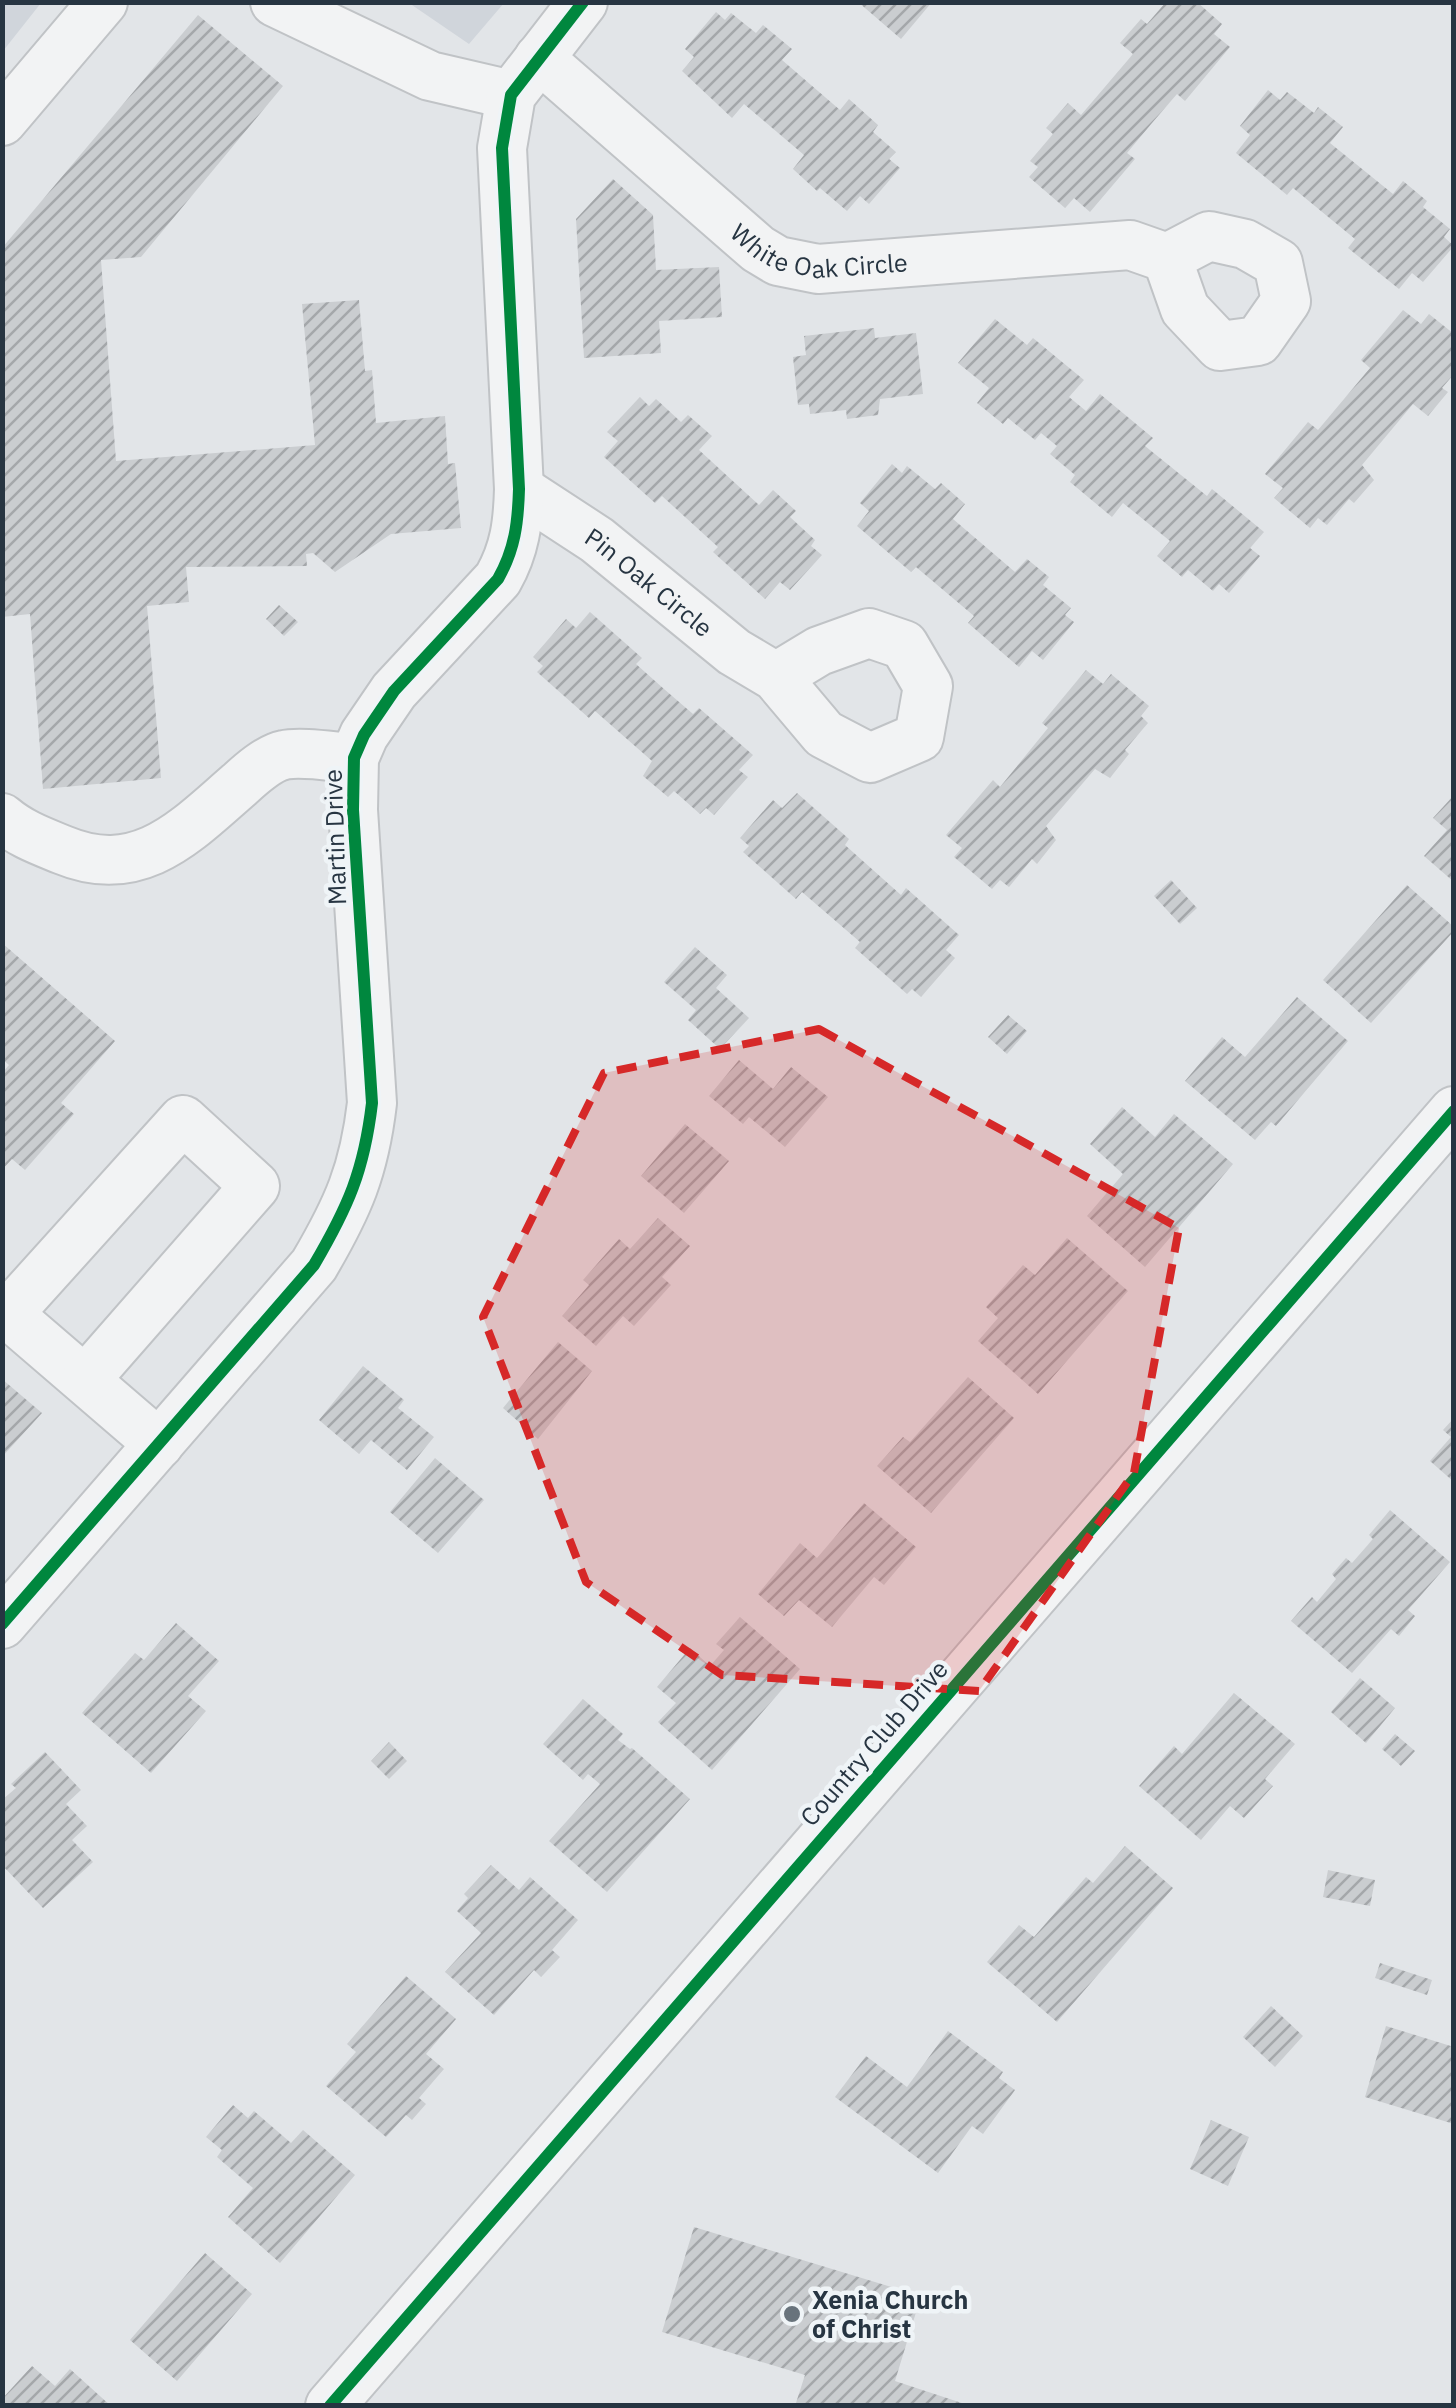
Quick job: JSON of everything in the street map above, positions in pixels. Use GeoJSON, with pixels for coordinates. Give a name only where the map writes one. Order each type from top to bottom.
{"type":"FeatureCollection","features":[{"type":"Feature","properties":{"kind":"street"},"geometry":{"type":"LineString","coordinates":[[2,121],[103,2]]}},
{"type":"Feature","properties":{"kind":"street"},"geometry":{"type":"LineString","coordinates":[[274,2],[430,76],[525,77]]}},
{"type":"Feature","properties":{"kind":"street","name":"Martin Drive"},"geometry":{"type":"LineString","coordinates":[[2,1624],[314,1266],[352,1198],[366,1152],[372,1104],[352,797],[354,758],[364,735],[394,691],[498,579],[510,558],[517,531],[518,489],[502,148],[525,77],[582,2]]}},
{"type":"Feature","properties":{"kind":"street","name":"White Oak Circle"},"geometry":{"type":"LineString","coordinates":[[525,77],[778,261],[818,269],[1130,245],[1168,258]]}},
{"type":"Feature","properties":{"kind":"street","name":"Pin Oak Circle"},"geometry":{"type":"LineString","coordinates":[[518,489],[596,540],[734,652],[776,677]]}},
{"type":"Feature","properties":{"kind":"street"},"geometry":{"type":"LineString","coordinates":[[2,818],[18,831],[74,855],[104,860],[139,856],[173,842],[253,772],[284,754],[354,758]]}},
{"type":"Feature","properties":{"kind":"street","name":"Country Club Drive"},"geometry":{"type":"LineString","coordinates":[[330,2406],[1454,1111]]}},
{"type":"Feature","properties":{"kind":"street"},"geometry":{"type":"LineString","coordinates":[[86,1379],[255,1186],[183,1120],[6,1311],[160,1444]]}},
{"type":"Feature","properties":{"kind":"highlighted area"},"geometry":{"type":"Polygon","coordinates":[[[819,1029],[1179,1228],[1134,1473],[979,1691],[722,1675],[586,1582],[483,1317],[604,1073],[819,1029]]]}},
{"type":"Feature","properties":{"kind":"shaded area"},"geometry":{"type":"Polygon","coordinates":[[[2,3],[41,3],[3,51],[2,3]]]}},
{"type":"Feature","properties":{"kind":"shaded area"},"geometry":{"type":"Polygon","coordinates":[[[409,3],[504,3],[469,44],[409,3]]]}},
{"type":"Feature","properties":{"kind":"building"},"geometry":{"type":"Polygon","coordinates":[[[858,2],[932,2],[901,39],[858,2]]]}},
{"type":"Feature","properties":{"kind":"building"},"geometry":{"type":"Polygon","coordinates":[[[1166,2],[1197,2],[1222,24],[1214,34],[1230,47],[1185,101],[1177,94],[1152,123],[1127,153],[1135,159],[1090,212],[1074,198],[1065,208],[1029,177],[1038,167],[1030,161],[1053,134],[1046,128],[1068,103],[1081,115],[1133,54],[1120,43],[1141,19],[1147,24],[1166,2]]]}},
{"type":"Feature","properties":{"kind":"building"},"geometry":{"type":"Polygon","coordinates":[[[716,12],[725,20],[731,13],[756,33],[763,25],[792,49],[782,60],[840,110],[849,99],[878,125],[873,132],[896,152],[889,159],[900,168],[869,204],[860,196],[847,211],[820,188],[817,191],[793,169],[804,155],[744,104],[732,118],[682,71],[694,57],[685,49],[716,12]]]}},
{"type":"Feature","properties":{"kind":"building"},"geometry":{"type":"Polygon","coordinates":[[[198,15],[283,86],[141,257],[101,260],[116,461],[315,445],[302,304],[359,300],[365,371],[372,370],[376,423],[445,416],[448,464],[455,463],[461,528],[391,534],[335,572],[313,553],[306,554],[307,566],[186,567],[189,602],[147,606],[161,778],[43,789],[30,614],[2,617],[2,248],[198,15]]]}},
{"type":"Feature","properties":{"kind":"building"},"geometry":{"type":"Polygon","coordinates":[[[1268,90],[1280,100],[1287,92],[1314,113],[1318,107],[1343,127],[1330,143],[1393,194],[1403,181],[1427,201],[1423,207],[1450,229],[1444,237],[1454,246],[1423,282],[1412,273],[1399,289],[1348,248],[1355,239],[1293,188],[1287,195],[1236,153],[1250,135],[1240,126],[1268,90]]]}},
{"type":"Feature","properties":{"kind":"building"},"geometry":{"type":"Polygon","coordinates":[[[613,179],[653,215],[656,270],[719,267],[722,317],[659,321],[661,353],[584,358],[576,219],[613,179]]]}},
{"type":"Feature","properties":{"kind":"building"},"geometry":{"type":"Polygon","coordinates":[[[1403,310],[1421,324],[1429,314],[1454,334],[1454,374],[1442,388],[1448,392],[1428,416],[1413,404],[1362,465],[1374,480],[1354,503],[1349,499],[1327,525],[1318,518],[1310,528],[1274,498],[1283,488],[1265,474],[1308,422],[1318,430],[1370,368],[1361,360],[1403,310]]]}},
{"type":"Feature","properties":{"kind":"building"},"geometry":{"type":"Polygon","coordinates":[[[995,319],[1027,345],[1033,338],[1084,380],[1069,397],[1086,411],[1100,394],[1153,438],[1145,446],[1207,496],[1212,489],[1264,532],[1250,548],[1260,556],[1229,593],[1219,584],[1213,591],[1188,570],[1182,577],[1157,556],[1170,541],[1123,503],[1112,517],[1070,482],[1075,475],[1050,454],[1057,446],[1041,433],[1035,440],[1008,418],[1003,424],[977,403],[989,388],[958,363],[995,319]]]}},
{"type":"Feature","properties":{"kind":"building"},"geometry":{"type":"Polygon","coordinates":[[[874,328],[875,338],[916,333],[923,394],[880,399],[878,415],[847,419],[846,410],[810,414],[809,404],[798,405],[793,357],[806,355],[804,336],[874,328]]]}},
{"type":"Feature","properties":{"kind":"building"},"geometry":{"type":"Polygon","coordinates":[[[640,397],[649,406],[656,399],[681,422],[688,415],[712,436],[699,450],[759,505],[773,490],[796,511],[790,517],[815,540],[811,546],[822,555],[790,590],[780,582],[765,599],[713,552],[718,547],[662,496],[655,503],[604,457],[618,441],[607,432],[640,397]]]}},
{"type":"Feature","properties":{"kind":"building"},"geometry":{"type":"Polygon","coordinates":[[[892,464],[902,473],[907,466],[935,489],[941,483],[965,504],[953,519],[1015,572],[1027,559],[1049,577],[1043,585],[1071,608],[1065,615],[1074,622],[1043,660],[1032,651],[1019,667],[968,623],[974,616],[916,567],[911,572],[857,526],[869,511],[860,503],[892,464]]]}},
{"type":"Feature","properties":{"kind":"building"},"geometry":{"type":"Polygon","coordinates":[[[279,605],[298,622],[284,636],[266,619],[279,605]]]}},
{"type":"Feature","properties":{"kind":"building"},"geometry":{"type":"Polygon","coordinates":[[[590,612],[642,658],[636,664],[664,689],[693,714],[699,708],[753,755],[739,770],[748,777],[714,815],[706,808],[700,814],[674,791],[668,797],[643,776],[652,761],[595,711],[589,718],[537,672],[543,666],[533,657],[566,619],[576,628],[590,612]]]}},
{"type":"Feature","properties":{"kind":"building"},"geometry":{"type":"Polygon","coordinates":[[[1086,670],[1103,684],[1111,674],[1149,706],[1141,716],[1148,723],[1125,750],[1129,754],[1110,778],[1095,769],[1046,826],[1056,840],[1037,864],[1032,859],[1009,887],[1000,880],[992,889],[954,857],[962,848],[946,835],[993,780],[1000,787],[1048,728],[1042,723],[1086,670]]]}},
{"type":"Feature","properties":{"kind":"building"},"geometry":{"type":"Polygon","coordinates":[[[797,793],[849,839],[845,845],[901,895],[906,888],[959,935],[946,950],[955,958],[921,997],[912,989],[907,994],[855,948],[860,942],[802,892],[796,899],[743,852],[749,846],[740,838],[773,800],[782,808],[797,793]]]}},
{"type":"Feature","properties":{"kind":"building"},"geometry":{"type":"Polygon","coordinates":[[[1454,795],[1454,882],[1424,856],[1447,830],[1433,818],[1454,795]]]}},
{"type":"Feature","properties":{"kind":"building"},"geometry":{"type":"Polygon","coordinates":[[[1171,880],[1197,908],[1180,924],[1154,896],[1171,880]]]}},
{"type":"Feature","properties":{"kind":"building"},"geometry":{"type":"Polygon","coordinates":[[[1407,885],[1454,931],[1371,1023],[1323,980],[1407,885]]]}},
{"type":"Feature","properties":{"kind":"building"},"geometry":{"type":"Polygon","coordinates":[[[2,943],[115,1041],[61,1103],[74,1114],[25,1170],[12,1159],[2,1170],[2,1073],[9,1065],[2,1059],[2,943]]]}},
{"type":"Feature","properties":{"kind":"building"},"geometry":{"type":"Polygon","coordinates":[[[695,947],[727,975],[716,988],[749,1018],[720,1049],[688,1020],[696,1010],[664,982],[695,947]]]}},
{"type":"Feature","properties":{"kind":"building"},"geometry":{"type":"Polygon","coordinates":[[[1297,997],[1348,1041],[1276,1126],[1271,1122],[1255,1140],[1185,1081],[1222,1037],[1245,1057],[1297,997]]]}},
{"type":"Feature","properties":{"kind":"building"},"geometry":{"type":"Polygon","coordinates":[[[1008,1015],[1027,1031],[1007,1054],[988,1037],[1008,1015]]]}},
{"type":"Feature","properties":{"kind":"building"},"geometry":{"type":"Polygon","coordinates":[[[739,1060],[773,1089],[791,1067],[828,1097],[785,1147],[749,1117],[743,1124],[709,1096],[739,1060]]]}},
{"type":"Feature","properties":{"kind":"building"},"geometry":{"type":"Polygon","coordinates":[[[1122,1107],[1155,1137],[1174,1114],[1233,1164],[1145,1267],[1087,1216],[1123,1174],[1090,1144],[1122,1107]]]}},
{"type":"Feature","properties":{"kind":"building"},"geometry":{"type":"Polygon","coordinates":[[[685,1124],[729,1161],[684,1213],[641,1176],[685,1124]]]}},
{"type":"Feature","properties":{"kind":"building"},"geometry":{"type":"Polygon","coordinates":[[[658,1218],[690,1246],[662,1277],[671,1285],[634,1326],[623,1316],[596,1346],[562,1316],[589,1285],[583,1280],[619,1239],[630,1249],[658,1218]]]}},
{"type":"Feature","properties":{"kind":"building"},"geometry":{"type":"Polygon","coordinates":[[[1067,1238],[1128,1291],[1038,1394],[978,1341],[998,1318],[986,1307],[1023,1265],[1035,1275],[1067,1238]]]}},
{"type":"Feature","properties":{"kind":"building"},"geometry":{"type":"Polygon","coordinates":[[[558,1342],[592,1371],[538,1439],[503,1408],[558,1342]]]}},
{"type":"Feature","properties":{"kind":"building"},"geometry":{"type":"Polygon","coordinates":[[[363,1366],[404,1400],[398,1408],[434,1437],[407,1470],[371,1440],[359,1454],[319,1420],[363,1366]]]}},
{"type":"Feature","properties":{"kind":"building"},"geometry":{"type":"Polygon","coordinates":[[[968,1377],[1014,1418],[931,1513],[877,1466],[903,1437],[910,1442],[968,1377]]]}},
{"type":"Feature","properties":{"kind":"building"},"geometry":{"type":"Polygon","coordinates":[[[2,1379],[42,1413],[2,1457],[2,1379]]]}},
{"type":"Feature","properties":{"kind":"building"},"geometry":{"type":"Polygon","coordinates":[[[1454,1418],[1454,1482],[1430,1461],[1451,1437],[1443,1430],[1454,1418]]]}},
{"type":"Feature","properties":{"kind":"building"},"geometry":{"type":"Polygon","coordinates":[[[435,1458],[484,1500],[438,1553],[390,1512],[435,1458]]]}},
{"type":"Feature","properties":{"kind":"building"},"geometry":{"type":"Polygon","coordinates":[[[864,1503],[916,1547],[884,1585],[874,1577],[832,1627],[799,1600],[784,1616],[758,1594],[800,1543],[817,1558],[864,1503]]]}},
{"type":"Feature","properties":{"kind":"building"},"geometry":{"type":"Polygon","coordinates":[[[1390,1510],[1450,1562],[1408,1610],[1415,1616],[1399,1636],[1391,1629],[1352,1673],[1291,1621],[1312,1597],[1317,1602],[1336,1579],[1332,1574],[1346,1558],[1352,1563],[1373,1539],[1369,1535],[1390,1510]]]}},
{"type":"Feature","properties":{"kind":"building"},"geometry":{"type":"Polygon","coordinates":[[[740,1617],[800,1669],[712,1770],[658,1722],[676,1703],[657,1687],[690,1648],[710,1666],[724,1650],[716,1644],[740,1617]]]}},
{"type":"Feature","properties":{"kind":"building"},"geometry":{"type":"Polygon","coordinates":[[[176,1623],[219,1661],[188,1696],[206,1711],[151,1773],[82,1713],[135,1653],[144,1660],[176,1623]]]}},
{"type":"Feature","properties":{"kind":"building"},"geometry":{"type":"Polygon","coordinates":[[[1360,1678],[1395,1708],[1366,1743],[1331,1712],[1360,1678]]]}},
{"type":"Feature","properties":{"kind":"building"},"geometry":{"type":"Polygon","coordinates":[[[1234,1693],[1295,1744],[1265,1779],[1273,1786],[1244,1818],[1230,1806],[1201,1840],[1139,1786],[1174,1746],[1182,1754],[1234,1693]]]}},
{"type":"Feature","properties":{"kind":"building"},"geometry":{"type":"Polygon","coordinates":[[[583,1699],[623,1734],[618,1740],[690,1799],[607,1892],[549,1841],[600,1784],[588,1774],[583,1780],[543,1744],[583,1699]]]}},
{"type":"Feature","properties":{"kind":"building"},"geometry":{"type":"Polygon","coordinates":[[[1395,1734],[1415,1751],[1401,1766],[1382,1749],[1395,1734]]]}},
{"type":"Feature","properties":{"kind":"building"},"geometry":{"type":"Polygon","coordinates":[[[389,1742],[407,1761],[389,1779],[371,1761],[389,1742]]]}},
{"type":"Feature","properties":{"kind":"building"},"geometry":{"type":"Polygon","coordinates":[[[45,1752],[81,1790],[66,1804],[87,1826],[72,1840],[93,1862],[43,1908],[2,1865],[2,1800],[16,1788],[11,1784],[45,1752]]]}},
{"type":"Feature","properties":{"kind":"building"},"geometry":{"type":"Polygon","coordinates":[[[1125,1846],[1173,1888],[1057,2022],[987,1962],[1019,1925],[1034,1937],[1086,1877],[1093,1883],[1125,1846]]]}},
{"type":"Feature","properties":{"kind":"building"},"geometry":{"type":"Polygon","coordinates":[[[491,1865],[519,1890],[530,1877],[578,1920],[552,1950],[560,1957],[541,1977],[534,1970],[494,2015],[445,1972],[481,1933],[457,1911],[468,1898],[464,1894],[491,1865]]]}},
{"type":"Feature","properties":{"kind":"building"},"geometry":{"type":"Polygon","coordinates":[[[1328,1870],[1375,1880],[1370,1906],[1323,1897],[1328,1870]]]}},
{"type":"Feature","properties":{"kind":"building"},"geometry":{"type":"Polygon","coordinates":[[[1380,1963],[1432,1980],[1427,1995],[1375,1978],[1380,1963]]]}},
{"type":"Feature","properties":{"kind":"building"},"geometry":{"type":"Polygon","coordinates":[[[406,1976],[456,2019],[426,2054],[444,2069],[419,2098],[426,2104],[412,2120],[406,2115],[386,2137],[326,2086],[356,2052],[347,2044],[406,1976]]]}},
{"type":"Feature","properties":{"kind":"building"},"geometry":{"type":"Polygon","coordinates":[[[1271,2006],[1303,2036],[1275,2067],[1243,2037],[1271,2006]]]}},
{"type":"Feature","properties":{"kind":"building"},"geometry":{"type":"Polygon","coordinates":[[[1386,2026],[1454,2047],[1454,2124],[1365,2097],[1386,2026]]]}},
{"type":"Feature","properties":{"kind":"building"},"geometry":{"type":"Polygon","coordinates":[[[948,2031],[1003,2072],[999,2078],[1015,2090],[983,2134],[972,2126],[938,2173],[835,2097],[866,2056],[907,2087],[948,2031]]]}},
{"type":"Feature","properties":{"kind":"building"},"geometry":{"type":"Polygon","coordinates":[[[233,2105],[248,2118],[254,2111],[291,2143],[303,2130],[355,2175],[280,2263],[228,2217],[253,2188],[217,2157],[222,2150],[206,2137],[233,2105]]]}},
{"type":"Feature","properties":{"kind":"building"},"geometry":{"type":"Polygon","coordinates":[[[1211,2120],[1249,2137],[1228,2186],[1190,2169],[1211,2120]]]}},
{"type":"Feature","properties":{"kind":"building","name":"Xenia Church of Christ"},"geometry":{"type":"Polygon","coordinates":[[[694,2227],[921,2296],[895,2381],[971,2406],[795,2406],[805,2375],[662,2332],[694,2227]]]}},
{"type":"Feature","properties":{"kind":"building"},"geometry":{"type":"Polygon","coordinates":[[[205,2253],[252,2294],[177,2381],[130,2340],[205,2253]]]}},
{"type":"Feature","properties":{"kind":"building"},"geometry":{"type":"Polygon","coordinates":[[[32,2366],[55,2386],[70,2369],[111,2406],[2,2406],[2,2399],[32,2366]]]}},
{"type":"Feature","properties":{"kind":"cycle path"},"geometry":{"type":"LineString","coordinates":[[2,1624],[314,1265],[353,1188],[372,1103],[353,810],[354,758],[364,735],[394,691],[498,579],[512,546],[519,489],[502,148],[511,95],[583,2]]}},
{"type":"Feature","properties":{"kind":"cycle path"},"geometry":{"type":"LineString","coordinates":[[330,2406],[1454,1111]]}},
{"type":"Feature","properties":{"kind":"place","name":"Xenia Church of Christ"},"geometry":{"type":"Point","coordinates":[792,2314]}}]}
